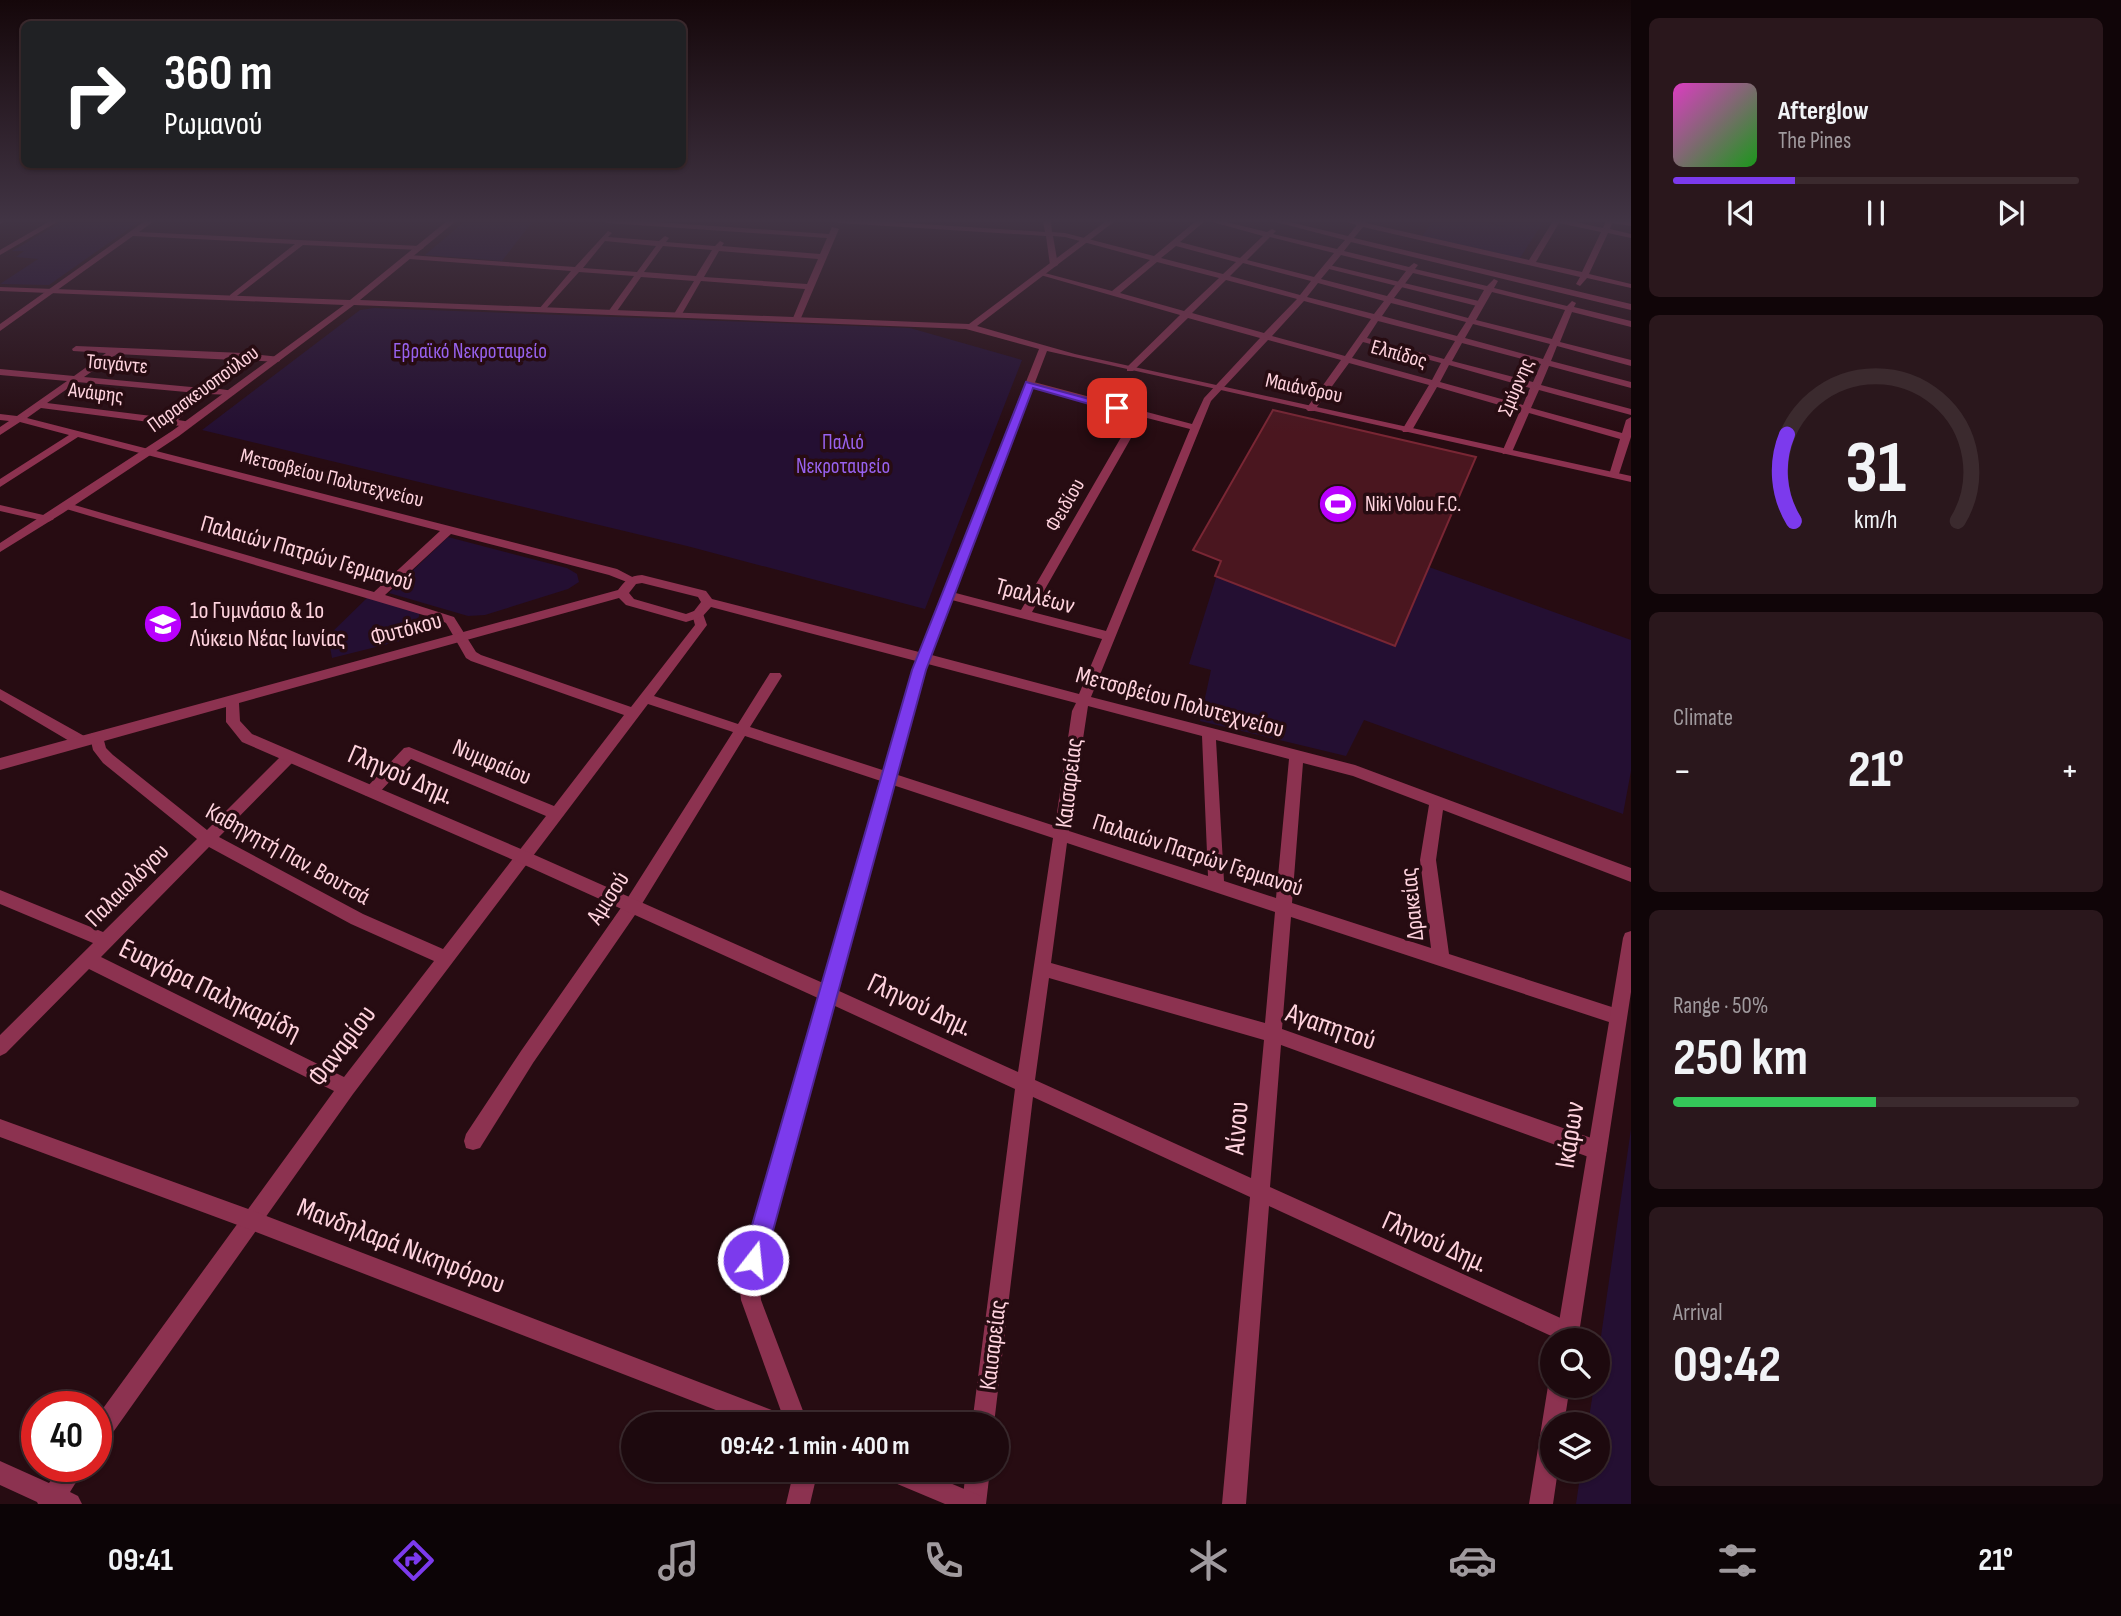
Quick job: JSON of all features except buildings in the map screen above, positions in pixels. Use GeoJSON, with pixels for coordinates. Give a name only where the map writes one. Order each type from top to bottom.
{"type":"FeatureCollection","features":[{"type":"Feature","properties":{"kind":"street"},"geometry":{"type":"LineString","coordinates":[[0,328],[50,291]]}},
{"type":"Feature","properties":{"kind":"street","name":"Μαιάνδρου"},"geometry":{"type":"LineString","coordinates":[[56,291],[797,318],[971,327],[1043,349],[1631,479]]}},
{"type":"Feature","properties":{"kind":"street"},"geometry":{"type":"LineString","coordinates":[[233,297],[240,291]]}},
{"type":"Feature","properties":{"kind":"street","name":"Παρασκευοπούλου"},"geometry":{"type":"LineString","coordinates":[[0,548],[147,453],[367,291]]}},
{"type":"Feature","properties":{"kind":"street"},"geometry":{"type":"LineString","coordinates":[[543,309],[558,291]]}},
{"type":"Feature","properties":{"kind":"street"},"geometry":{"type":"LineString","coordinates":[[612,312],[627,291]]}},
{"type":"Feature","properties":{"kind":"street"},"geometry":{"type":"LineString","coordinates":[[678,314],[691,291]]}},
{"type":"Feature","properties":{"kind":"street"},"geometry":{"type":"LineString","coordinates":[[797,318],[808,291]]}},
{"type":"Feature","properties":{"kind":"street"},"geometry":{"type":"LineString","coordinates":[[971,327],[1018,291]]}},
{"type":"Feature","properties":{"kind":"street","name":"Ελπίδος"},"geometry":{"type":"LineString","coordinates":[[1104,291],[1626,437]]}},
{"type":"Feature","properties":{"kind":"street"},"geometry":{"type":"LineString","coordinates":[[1114,294],[1117,291]]}},
{"type":"Feature","properties":{"kind":"street"},"geometry":{"type":"LineString","coordinates":[[1130,369],[1211,291]]}},
{"type":"Feature","properties":{"kind":"street"},"geometry":{"type":"LineString","coordinates":[[1277,291],[1631,385]]}},
{"type":"Feature","properties":{"kind":"street","name":"Καισαρείας"},"geometry":{"type":"LineString","coordinates":[[984,1412],[1025,1084],[1077,720],[1207,400],[1308,291]]}},
{"type":"Feature","properties":{"kind":"street"},"geometry":{"type":"LineString","coordinates":[[1356,291],[1631,363]]}},
{"type":"Feature","properties":{"kind":"street"},"geometry":{"type":"LineString","coordinates":[[1311,409],[1396,291]]}},
{"type":"Feature","properties":{"kind":"street"},"geometry":{"type":"LineString","coordinates":[[1429,291],[1480,304]]}},
{"type":"Feature","properties":{"kind":"street"},"geometry":{"type":"LineString","coordinates":[[1407,430],[1488,291]]}},
{"type":"Feature","properties":{"kind":"street"},"geometry":{"type":"LineString","coordinates":[[1498,291],[1631,324]]}},
{"type":"Feature","properties":{"kind":"street"},"geometry":{"type":"LineString","coordinates":[[1564,291],[1631,307]]}},
{"type":"Feature","properties":{"kind":"street","name":"Σμύρνης"},"geometry":{"type":"LineString","coordinates":[[1507,452],[1577,291]]}},
{"type":"Feature","properties":{"kind":"street"},"geometry":{"type":"LineString","coordinates":[[1362,339],[1631,412]]}},
{"type":"Feature","properties":{"kind":"street"},"geometry":{"type":"LineString","coordinates":[[76,349],[277,359]]}},
{"type":"Feature","properties":{"kind":"street"},"geometry":{"type":"LineString","coordinates":[[793,1412],[751,1300],[749,1281],[924,658],[1043,349]]}},
{"type":"Feature","properties":{"kind":"street"},"geometry":{"type":"LineString","coordinates":[[0,432],[115,351]]}},
{"type":"Feature","properties":{"kind":"street","name":"Παρασκευοπούλου"},"geometry":{"type":"LineString","coordinates":[[171,421],[243,356]]}},
{"type":"Feature","properties":{"kind":"street","name":"Τσιγάντε"},"geometry":{"type":"LineString","coordinates":[[0,372],[230,393]]}},
{"type":"Feature","properties":{"kind":"street"},"geometry":{"type":"LineString","coordinates":[[1030,384],[1196,428]]}},
{"type":"Feature","properties":{"kind":"street","name":"Ανάφης"},"geometry":{"type":"LineString","coordinates":[[41,405],[188,424]]}},
{"type":"Feature","properties":{"kind":"street","name":"Φειδίου"},"geometry":{"type":"LineString","coordinates":[[1024,615],[1139,415]]}},
{"type":"Feature","properties":{"kind":"street","name":"Μετσοβείου Πολυτεχνείου"},"geometry":{"type":"LineString","coordinates":[[0,417],[20,419],[613,572],[632,580],[642,579],[702,594],[708,602],[1355,771],[1631,875]]}},
{"type":"Feature","properties":{"kind":"street"},"geometry":{"type":"LineString","coordinates":[[1614,475],[1631,421]]}},
{"type":"Feature","properties":{"kind":"street"},"geometry":{"type":"LineString","coordinates":[[0,484],[75,435]]}},
{"type":"Feature","properties":{"kind":"street","name":"Παλαιών Πατρών Γερμανού"},"geometry":{"type":"LineString","coordinates":[[67,506],[450,620],[471,655],[476,658],[632,713]]}},
{"type":"Feature","properties":{"kind":"street"},"geometry":{"type":"LineString","coordinates":[[0,508],[48,519]]}},
{"type":"Feature","properties":{"kind":"street"},"geometry":{"type":"LineString","coordinates":[[376,597],[448,530]]}},
{"type":"Feature","properties":{"kind":"street"},"geometry":{"type":"LineString","coordinates":[[632,580],[622,593],[629,602],[686,618],[698,614],[708,602]]}},
{"type":"Feature","properties":{"kind":"street","name":"Φυτόκου"},"geometry":{"type":"LineString","coordinates":[[0,764],[622,593]]}},
{"type":"Feature","properties":{"kind":"street","name":"Τραλλέων"},"geometry":{"type":"LineString","coordinates":[[948,595],[1111,637]]}},
{"type":"Feature","properties":{"kind":"street","name":"Φαναρίου"},"geometry":{"type":"LineString","coordinates":[[112,1415],[347,1088],[701,625],[698,614]]}},
{"type":"Feature","properties":{"kind":"street","name":"Αμισού"},"geometry":{"type":"LineString","coordinates":[[473,1141],[631,906],[775,676]]}},
{"type":"Feature","properties":{"kind":"street"},"geometry":{"type":"LineString","coordinates":[[0,694],[81,741]]}},
{"type":"Feature","properties":{"kind":"street","name":"Παλαιών Πατρών Γερμανού"},"geometry":{"type":"LineString","coordinates":[[644,698],[1618,1017]]}},
{"type":"Feature","properties":{"kind":"street","name":"Γληνού Δημ."},"geometry":{"type":"LineString","coordinates":[[232,699],[233,722],[238,731],[247,738],[523,857],[828,994],[1548,1328]]}},
{"type":"Feature","properties":{"kind":"street"},"geometry":{"type":"LineString","coordinates":[[1209,733],[1216,886]]}},
{"type":"Feature","properties":{"kind":"street","name":"Καθηγητή Παν. Βουτσά"},"geometry":{"type":"LineString","coordinates":[[97,737],[100,750],[108,758],[206,838],[357,919],[446,958]]}},
{"type":"Feature","properties":{"kind":"street","name":"Νυμφαίου"},"geometry":{"type":"LineString","coordinates":[[371,792],[409,752],[556,814]]}},
{"type":"Feature","properties":{"kind":"street","name":"Αίνου"},"geometry":{"type":"LineString","coordinates":[[1234,1504],[1296,756]]}},
{"type":"Feature","properties":{"kind":"street","name":"Παλαιολόγου"},"geometry":{"type":"LineString","coordinates":[[0,1047],[289,757]]}},
{"type":"Feature","properties":{"kind":"street","name":"Δρακείας"},"geometry":{"type":"LineString","coordinates":[[1437,801],[1428,860],[1441,959]]}},
{"type":"Feature","properties":{"kind":"street","name":"Ευαγόρα Παληκαρίδη"},"geometry":{"type":"LineString","coordinates":[[0,897],[104,940]]}},
{"type":"Feature","properties":{"kind":"street","name":"Ικάρων"},"geometry":{"type":"LineString","coordinates":[[1568,1328],[1631,938]]}},
{"type":"Feature","properties":{"kind":"street","name":"Ευαγόρα Παληκαρίδη"},"geometry":{"type":"LineString","coordinates":[[87,959],[347,1088]]}},
{"type":"Feature","properties":{"kind":"street","name":"Αγαπητού"},"geometry":{"type":"LineString","coordinates":[[1042,968],[1273,1034],[1597,1150]]}},
{"type":"Feature","properties":{"kind":"street","name":"Μανδηλαρά Νικηφόρου"},"geometry":{"type":"LineString","coordinates":[[0,1128],[251,1220],[749,1412]]}},
{"type":"Feature","properties":{"kind":"street"},"geometry":{"type":"LineString","coordinates":[[0,1473],[57,1501],[67,1482]]}},
{"type":"Feature","properties":{"kind":"street"},"geometry":{"type":"LineString","coordinates":[[798,1504],[803,1482]]}},
{"type":"Feature","properties":{"kind":"street"},"geometry":{"type":"LineString","coordinates":[[920,1482],[974,1504],[977,1482]]}},
{"type":"Feature","properties":{"kind":"street"},"geometry":{"type":"LineString","coordinates":[[1541,1504],[1544,1482]]}},
{"type":"Feature","properties":{"kind":"green space","name":"Παλιό Νεκροταφείο"},"geometry":{"type":"Polygon","coordinates":[[[374,308],[910,328],[1022,360],[925,609],[687,546],[202,430],[360,310],[374,308]]]}},
{"type":"Feature","properties":{"kind":"green space"},"geometry":{"type":"Polygon","coordinates":[[[1273,410],[1476,457],[1429,567],[1631,640],[1631,771],[1623,814],[1364,720],[1346,756],[1200,721],[1211,670],[1189,664],[1221,562],[1193,550],[1273,410]]]}},
{"type":"Feature","properties":{"kind":"green space"},"geometry":{"type":"Polygon","coordinates":[[[448,537],[567,568],[577,574],[579,582],[568,589],[485,615],[468,616],[389,593],[448,537]]]}},
{"type":"Feature","properties":{"kind":"green space"},"geometry":{"type":"Polygon","coordinates":[[[368,597],[420,613],[412,638],[332,658],[328,636],[368,597]]]}},
{"type":"Feature","properties":{"kind":"green space"},"geometry":{"type":"Polygon","coordinates":[[[1631,1129],[1631,1504],[1576,1504],[1579,1482],[1610,1482],[1610,1412],[1590,1412],[1592,1398],[1610,1398],[1610,1328],[1602,1328],[1631,1129]]]}},
{"type":"Feature","properties":{"kind":"place","name":"Niki Volou F.C."},"geometry":{"type":"Point","coordinates":[1338,504]}},
{"type":"Feature","properties":{"kind":"place","name":"1ο Γυμνάσιο & 1ο Λύκειο Νέας Ιωνίας"},"geometry":{"type":"Point","coordinates":[163,624]}},
{"type":"Feature","properties":{"kind":"route"},"geometry":{"type":"LineString","coordinates":[[753,1260],[919,670],[1030,384],[1117,408]]}},
{"type":"Feature","properties":{"kind":"park label","name":"Εβραϊκό Νεκροταφείο"},"geometry":{"type":"Point","coordinates":[470,351]}}]}
